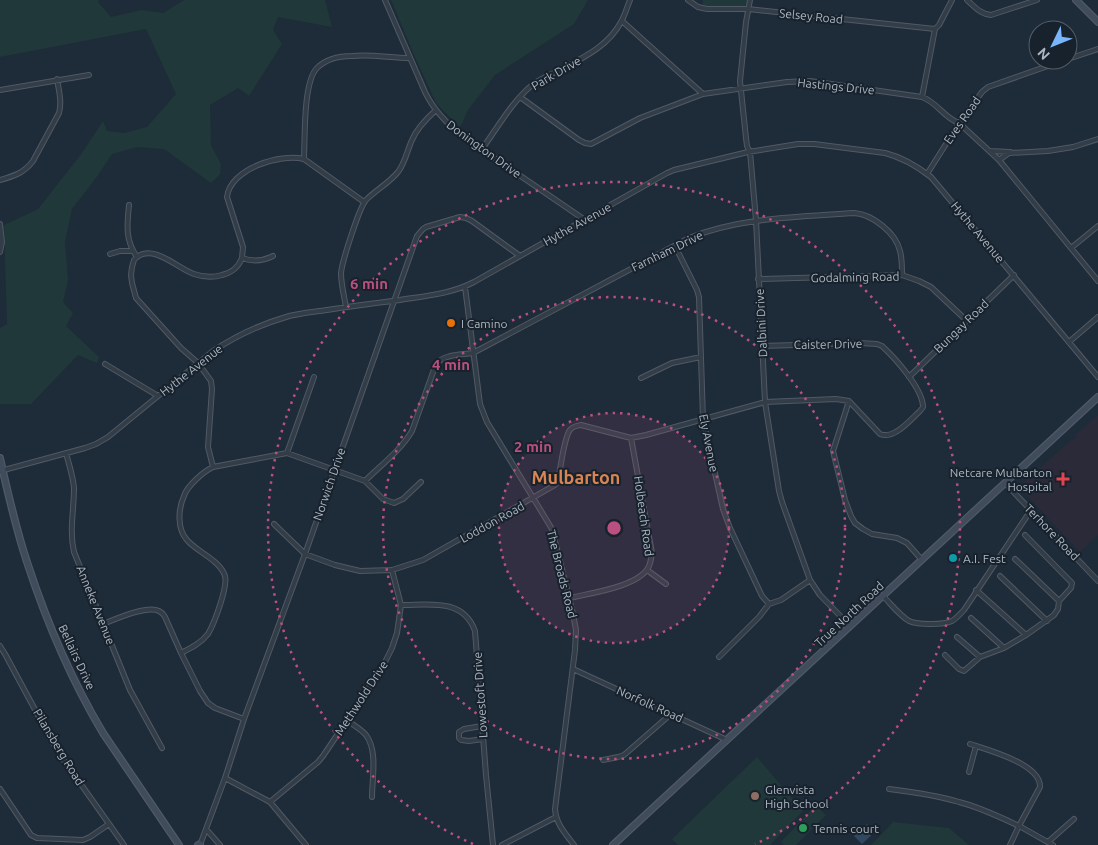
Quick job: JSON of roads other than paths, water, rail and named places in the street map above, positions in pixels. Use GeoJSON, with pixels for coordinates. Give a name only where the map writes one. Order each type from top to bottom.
{"type":"FeatureCollection","features":[{"type":"Feature","properties":{"kind":"main road"},"geometry":{"type":"LineString","coordinates":[[1076,0],[1098,22]]}},
{"type":"Feature","properties":{"kind":"main road","name":"True North Road"},"geometry":{"type":"LineString","coordinates":[[613,845],[1098,397]]}},
{"type":"Feature","properties":{"kind":"main road","name":"Bellairs Drive"},"geometry":{"type":"LineString","coordinates":[[0,458],[1,471],[27,565],[53,632],[94,718],[179,845]]}},
{"type":"Feature","properties":{"kind":"street","name":"Donington Drive"},"geometry":{"type":"LineString","coordinates":[[385,0],[428,99],[436,110],[455,130],[585,220]]}},
{"type":"Feature","properties":{"kind":"street","name":"Park Drive"},"geometry":{"type":"LineString","coordinates":[[482,149],[520,97],[537,82],[599,48],[622,21],[630,0]]}},
{"type":"Feature","properties":{"kind":"street"},"geometry":{"type":"LineString","coordinates":[[688,0],[698,7],[700,0]]}},
{"type":"Feature","properties":{"kind":"street","name":"Dalbini Drive"},"geometry":{"type":"LineString","coordinates":[[750,0],[740,70],[756,220],[765,402],[781,497],[810,580],[820,595],[850,626]]}},
{"type":"Feature","properties":{"kind":"street"},"geometry":{"type":"LineString","coordinates":[[922,97],[936,29],[952,0]]}},
{"type":"Feature","properties":{"kind":"street"},"geometry":{"type":"LineString","coordinates":[[967,0],[979,11],[991,15],[1037,0]]}},
{"type":"Feature","properties":{"kind":"street","name":"Selsey Road"},"geometry":{"type":"LineString","coordinates":[[698,7],[710,10],[748,9],[936,29]]}},
{"type":"Feature","properties":{"kind":"street"},"geometry":{"type":"LineString","coordinates":[[622,21],[703,94]]}},
{"type":"Feature","properties":{"kind":"street","name":"Eves Road"},"geometry":{"type":"LineString","coordinates":[[1078,55],[1098,49]]}},
{"type":"Feature","properties":{"kind":"street"},"geometry":{"type":"LineString","coordinates":[[304,158],[307,97],[312,76],[316,69],[330,60],[346,56],[410,58]]}},
{"type":"Feature","properties":{"kind":"street","name":"Eves Road"},"geometry":{"type":"LineString","coordinates":[[927,174],[959,123],[982,92],[990,85],[1034,70]]}},
{"type":"Feature","properties":{"kind":"street"},"geometry":{"type":"LineString","coordinates":[[0,90],[89,74]]}},
{"type":"Feature","properties":{"kind":"street"},"geometry":{"type":"LineString","coordinates":[[0,180],[20,174],[33,161],[59,113],[60,95],[57,79]]}},
{"type":"Feature","properties":{"kind":"street","name":"Hastings Drive"},"geometry":{"type":"LineString","coordinates":[[520,97],[579,140],[591,144],[640,118],[703,94],[741,88],[810,81],[922,97],[931,101],[952,120],[959,123],[999,160],[1098,281]]}},
{"type":"Feature","properties":{"kind":"street"},"geometry":{"type":"LineString","coordinates":[[346,307],[342,268],[356,221],[364,202],[397,173],[418,129],[436,110]]}},
{"type":"Feature","properties":{"kind":"street"},"geometry":{"type":"LineString","coordinates":[[990,151],[1048,151],[1072,148],[1098,139]]}},
{"type":"Feature","properties":{"kind":"street","name":"Hythe Avenue"},"geometry":{"type":"LineString","coordinates":[[1,471],[93,445],[104,439],[224,344],[276,320],[296,314],[394,301],[458,290],[674,170],[750,152],[806,144],[867,150],[892,155],[927,174],[941,187],[1098,377]]}},
{"type":"Feature","properties":{"kind":"street"},"geometry":{"type":"LineString","coordinates":[[999,160],[1005,154],[1011,152]]}},
{"type":"Feature","properties":{"kind":"street"},"geometry":{"type":"LineString","coordinates":[[213,467],[208,447],[211,381],[198,363],[181,348],[136,298],[131,275],[134,260],[141,254],[152,253],[196,275],[213,277],[224,275],[234,270],[242,258],[243,247],[227,197],[228,190],[247,170],[280,159],[304,158],[364,202]]}},
{"type":"Feature","properties":{"kind":"street"},"geometry":{"type":"LineString","coordinates":[[129,205],[128,238],[132,250],[137,257]]}},
{"type":"Feature","properties":{"kind":"street","name":"Farnham Drive"},"geometry":{"type":"LineString","coordinates":[[365,481],[409,437],[438,362],[445,358],[472,353],[689,238],[704,232],[756,220],[854,213],[865,215],[882,226],[897,243],[900,251],[902,274]]}},
{"type":"Feature","properties":{"kind":"street","name":"Norwich Drive"},"geometry":{"type":"LineString","coordinates":[[199,845],[225,778],[244,719],[305,554],[417,236],[426,227],[464,217],[520,256]]}},
{"type":"Feature","properties":{"kind":"street"},"geometry":{"type":"LineString","coordinates":[[0,224],[2,242],[0,252]]}},
{"type":"Feature","properties":{"kind":"street"},"geometry":{"type":"LineString","coordinates":[[1071,248],[1098,226]]}},
{"type":"Feature","properties":{"kind":"street","name":"Ely Avenue"},"geometry":{"type":"LineString","coordinates":[[675,246],[699,297],[703,419],[723,509],[762,596],[769,604]]}},
{"type":"Feature","properties":{"kind":"street"},"geometry":{"type":"LineString","coordinates":[[110,254],[132,250]]}},
{"type":"Feature","properties":{"kind":"street"},"geometry":{"type":"LineString","coordinates":[[242,258],[254,261],[273,256]]}},
{"type":"Feature","properties":{"kind":"street","name":"Godalming Road"},"geometry":{"type":"LineString","coordinates":[[758,279],[902,274],[927,285],[967,321]]}},
{"type":"Feature","properties":{"kind":"street","name":"Bungay Road"},"geometry":{"type":"LineString","coordinates":[[909,377],[1014,275]]}},
{"type":"Feature","properties":{"kind":"street","name":"The Broads Road"},"geometry":{"type":"LineString","coordinates":[[464,287],[480,404],[483,413],[552,529],[570,598],[576,630],[573,670],[555,809],[556,817]]}},
{"type":"Feature","properties":{"kind":"street"},"geometry":{"type":"LineString","coordinates":[[1068,342],[1098,317]]}},
{"type":"Feature","properties":{"kind":"street","name":"Caister Drive"},"geometry":{"type":"LineString","coordinates":[[762,346],[877,344],[886,350],[909,377],[920,395],[923,407],[920,412],[897,432],[884,436],[849,401]]}},
{"type":"Feature","properties":{"kind":"street"},"geometry":{"type":"LineString","coordinates":[[641,378],[672,363],[701,357]]}},
{"type":"Feature","properties":{"kind":"street"},"geometry":{"type":"LineString","coordinates":[[105,364],[158,396]]}},
{"type":"Feature","properties":{"kind":"street"},"geometry":{"type":"LineString","coordinates":[[287,453],[314,377]]}},
{"type":"Feature","properties":{"kind":"street","name":"Loddon Road"},"geometry":{"type":"LineString","coordinates":[[274,524],[305,554],[360,571],[392,570],[424,560],[551,488],[558,482],[567,436],[571,428],[576,426],[581,425],[631,438],[765,402],[836,399],[849,401]]}},
{"type":"Feature","properties":{"kind":"street"},"geometry":{"type":"LineString","coordinates":[[849,401],[833,451],[845,500],[851,516],[863,529],[872,534],[903,540],[922,560]]}},
{"type":"Feature","properties":{"kind":"street","name":"Holbeach Road"},"geometry":{"type":"LineString","coordinates":[[631,438],[652,553],[650,566],[647,570],[666,584]]}},
{"type":"Feature","properties":{"kind":"street","name":"Anneke Avenue"},"geometry":{"type":"LineString","coordinates":[[66,453],[74,486],[71,528],[73,546],[130,690],[162,748]]}},
{"type":"Feature","properties":{"kind":"street"},"geometry":{"type":"LineString","coordinates":[[181,653],[195,646],[208,634],[226,584],[225,577],[220,568],[188,542],[180,526],[180,513],[184,494],[204,472],[213,467],[287,453],[365,481],[383,499],[394,503],[403,499],[421,482]]}},
{"type":"Feature","properties":{"kind":"street","name":"Terhore Road"},"geometry":{"type":"LineString","coordinates":[[1005,483],[1098,581]]}},
{"type":"Feature","properties":{"kind":"street"},"geometry":{"type":"LineString","coordinates":[[883,596],[910,621],[923,624],[953,620],[958,616],[1031,510]]}},
{"type":"Feature","properties":{"kind":"street"},"geometry":{"type":"LineString","coordinates":[[944,655],[961,671],[966,670],[980,657],[1004,648],[1054,615],[1058,609],[1059,601],[1071,588],[1072,584],[1025,535]]}},
{"type":"Feature","properties":{"kind":"street"},"geometry":{"type":"LineString","coordinates":[[1015,559],[1059,601]]}},
{"type":"Feature","properties":{"kind":"street","name":"Methwold Drive"},"geometry":{"type":"LineString","coordinates":[[270,802],[318,762],[388,658],[397,633],[401,605],[392,570]]}},
{"type":"Feature","properties":{"kind":"street"},"geometry":{"type":"LineString","coordinates":[[570,598],[623,585],[638,578],[647,570]]}},
{"type":"Feature","properties":{"kind":"street"},"geometry":{"type":"LineString","coordinates":[[1000,576],[1047,621]]}},
{"type":"Feature","properties":{"kind":"street"},"geometry":{"type":"LineString","coordinates":[[718,657],[759,617],[769,604],[781,600],[810,580]]}},
{"type":"Feature","properties":{"kind":"street"},"geometry":{"type":"LineString","coordinates":[[976,590],[1026,635]]}},
{"type":"Feature","properties":{"kind":"street","name":"Lowestoft Drive"},"geometry":{"type":"LineString","coordinates":[[401,605],[450,606],[468,616],[472,623],[475,631],[493,845]]}},
{"type":"Feature","properties":{"kind":"street"},"geometry":{"type":"LineString","coordinates":[[104,624],[136,612],[150,610],[162,613],[208,704],[244,719]]}},
{"type":"Feature","properties":{"kind":"street"},"geometry":{"type":"LineString","coordinates":[[971,618],[1004,648]]}},
{"type":"Feature","properties":{"kind":"street"},"geometry":{"type":"LineString","coordinates":[[957,637],[980,657]]}},
{"type":"Feature","properties":{"kind":"street","name":"Pilansberg Road"},"geometry":{"type":"LineString","coordinates":[[0,646],[53,743],[124,845]]}},
{"type":"Feature","properties":{"kind":"street","name":"Norfolk Road"},"geometry":{"type":"LineString","coordinates":[[573,670],[727,740]]}},
{"type":"Feature","properties":{"kind":"street"},"geometry":{"type":"LineString","coordinates":[[604,760],[624,755],[671,714]]}},
{"type":"Feature","properties":{"kind":"street"},"geometry":{"type":"LineString","coordinates":[[347,720],[364,733],[372,747],[372,797]]}},
{"type":"Feature","properties":{"kind":"street"},"geometry":{"type":"LineString","coordinates":[[482,726],[464,729],[459,732],[459,735],[461,740],[464,741],[483,739]]}},
{"type":"Feature","properties":{"kind":"street"},"geometry":{"type":"LineString","coordinates":[[970,744],[1017,760],[1038,778],[1040,783],[1040,787],[1010,845]]}},
{"type":"Feature","properties":{"kind":"street"},"geometry":{"type":"LineString","coordinates":[[968,772],[976,746]]}},
{"type":"Feature","properties":{"kind":"street"},"geometry":{"type":"LineString","coordinates":[[225,778],[270,802],[306,845]]}},
{"type":"Feature","properties":{"kind":"street"},"geometry":{"type":"LineString","coordinates":[[0,789],[31,835],[37,838],[83,840],[108,824]]}},
{"type":"Feature","properties":{"kind":"street"},"geometry":{"type":"LineString","coordinates":[[889,789],[923,793],[960,802],[1019,826],[1053,845]]}},
{"type":"Feature","properties":{"kind":"street"},"geometry":{"type":"LineString","coordinates":[[502,845],[556,817],[561,829],[574,845]]}},
{"type":"Feature","properties":{"kind":"street"},"geometry":{"type":"LineString","coordinates":[[1048,842],[1074,819]]}},
{"type":"Feature","properties":{"kind":"street"},"geometry":{"type":"LineString","coordinates":[[206,829],[220,845]]}},
{"type":"Feature","properties":{"kind":"water"},"geometry":{"type":"Polygon","coordinates":[[[867,824],[875,832],[862,844],[854,836],[867,824]]]}},
{"type":"Feature","properties":{"kind":"place","name":"I Camino"},"geometry":{"type":"Point","coordinates":[451,323]}},
{"type":"Feature","properties":{"kind":"place","name":"Netcare Mulbarton Hospital"},"geometry":{"type":"Point","coordinates":[1063,479]}},
{"type":"Feature","properties":{"kind":"place","name":"A.I. Fest"},"geometry":{"type":"Point","coordinates":[953,558]}},
{"type":"Feature","properties":{"kind":"place","name":"Glenvista High School"},"geometry":{"type":"Point","coordinates":[755,796]}},
{"type":"Feature","properties":{"kind":"place","name":"Tennis court"},"geometry":{"type":"Point","coordinates":[803,828]}},
{"type":"Feature","properties":{"kind":"district","name":"Mulbarton"},"geometry":{"type":"Point","coordinates":[576,477]}}]}
